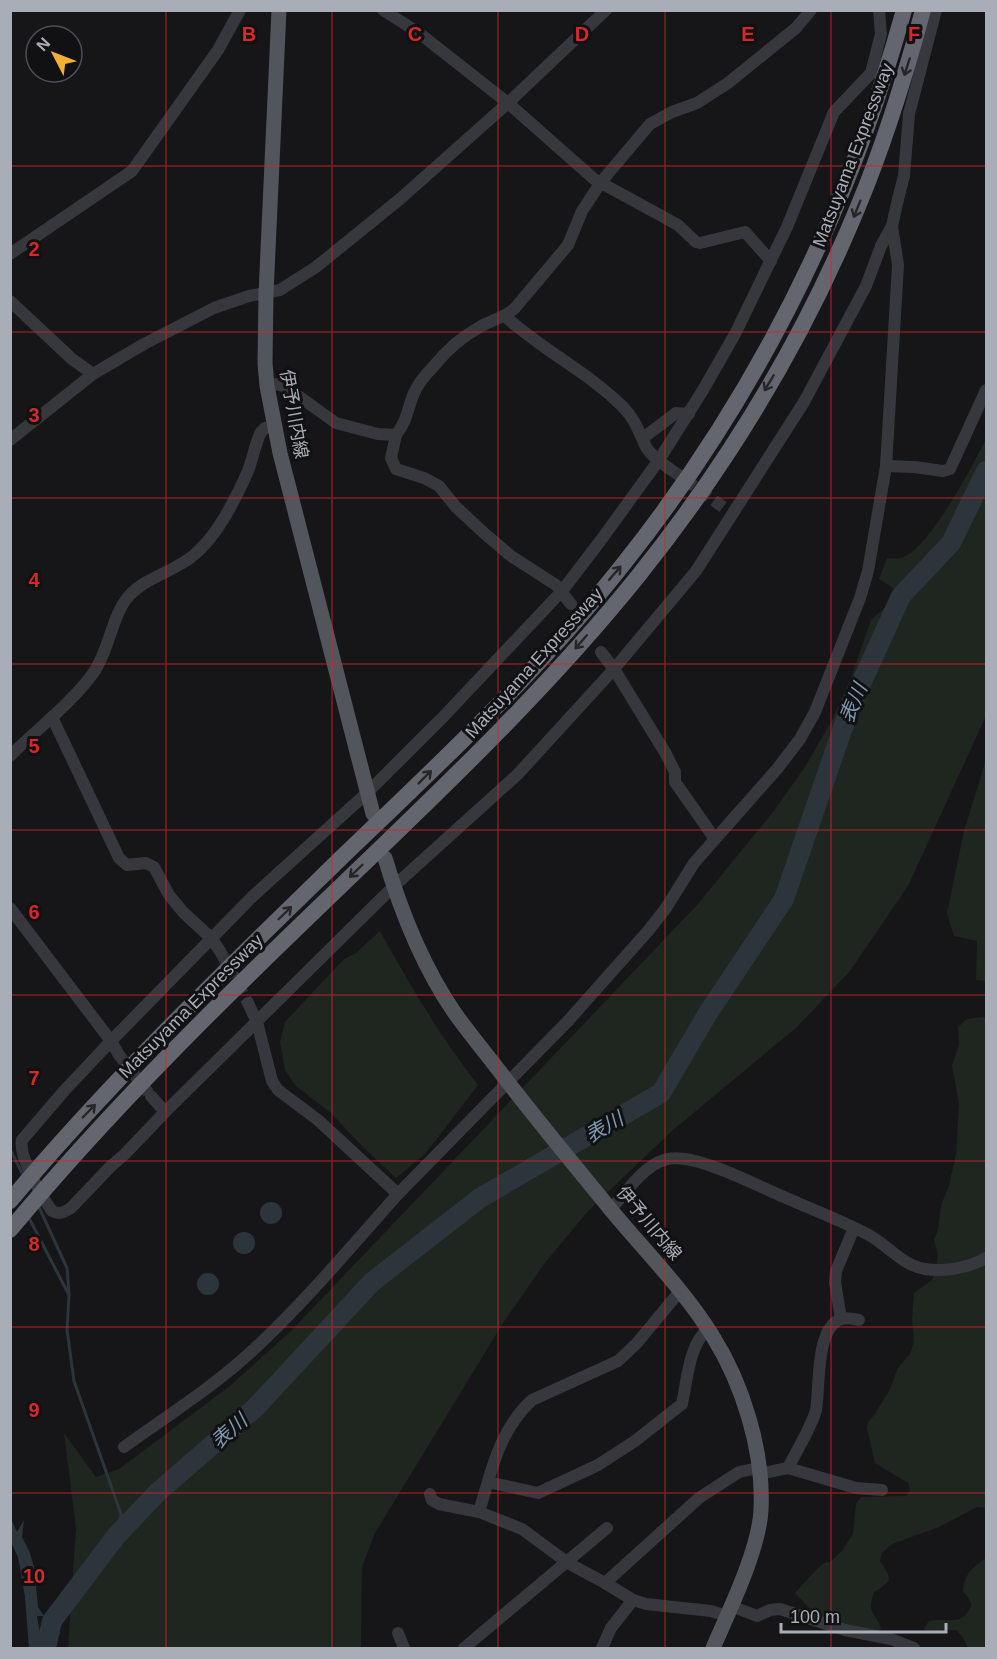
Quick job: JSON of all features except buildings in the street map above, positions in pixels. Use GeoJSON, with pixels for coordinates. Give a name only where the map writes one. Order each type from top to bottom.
{"type":"FeatureCollection","features":[{"type":"Feature","properties":{"kind":"highway","name":"Matsuyama Expressway"},"geometry":{"type":"LineString","coordinates":[[10,1201],[49,1154],[169,1027],[463,740],[555,644],[624,563],[680,489],[719,432],[769,346],[814,258],[839,202],[871,117],[904,10]]}},
{"type":"Feature","properties":{"kind":"highway","name":"Matsuyama Expressway"},"geometry":{"type":"LineString","coordinates":[[10,1230],[63,1167],[183,1040],[477,753],[569,656],[639,575],[695,500],[740,433],[786,354],[826,277],[857,209],[877,154],[909,62],[923,10]]}},
{"type":"Feature","properties":{"kind":"main road","name":"伊予川内線"},"geometry":{"type":"LineString","coordinates":[[279,10],[266,294],[267,386],[273,425],[315,595],[373,814]]}},
{"type":"Feature","properties":{"kind":"main road","name":"伊予川内線"},"geometry":{"type":"LineString","coordinates":[[385,858],[399,905],[418,949],[441,992],[470,1034],[680,1292],[708,1329],[729,1368],[743,1402],[759,1471],[761,1510],[757,1534],[713,1648]]}},
{"type":"Feature","properties":{"kind":"street"},"geometry":{"type":"LineString","coordinates":[[10,254],[132,171],[218,50],[240,10]]}},
{"type":"Feature","properties":{"kind":"street"},"geometry":{"type":"LineString","coordinates":[[383,10],[419,33],[508,103],[594,178],[678,225],[696,242],[745,232],[771,261]]}},
{"type":"Feature","properties":{"kind":"street"},"geometry":{"type":"LineString","coordinates":[[10,440],[93,374],[144,344],[214,308],[249,296],[266,294],[292,283],[316,267],[400,199],[508,103],[606,10]]}},
{"type":"Feature","properties":{"kind":"street"},"geometry":{"type":"LineString","coordinates":[[571,604],[547,578],[511,556],[456,507],[439,486],[424,478],[396,469],[391,458],[396,435],[406,420],[415,391],[448,350],[478,328],[506,317],[568,245],[582,211],[601,182],[650,124],[672,112],[697,103],[728,83],[796,28],[811,10]]}},
{"type":"Feature","properties":{"kind":"street"},"geometry":{"type":"LineString","coordinates":[[879,10],[881,34],[871,74],[834,112],[798,201],[735,334],[659,460],[561,591],[445,716],[368,792],[253,896],[211,938],[64,1091],[22,1140],[20,1148],[52,1211],[65,1212],[71,1208],[393,887],[518,774],[614,669],[696,572],[728,510],[804,402],[866,286],[881,246],[892,226],[904,176],[909,114],[936,10]]}},
{"type":"Feature","properties":{"kind":"street"},"geometry":{"type":"LineString","coordinates":[[871,74],[909,114]]}},
{"type":"Feature","properties":{"kind":"street"},"geometry":{"type":"LineString","coordinates":[[124,1447],[194,1398],[251,1352],[300,1303],[398,1194],[511,1085],[648,931],[666,908],[694,863],[777,769],[800,739],[826,687],[861,598],[868,571],[886,466],[898,265],[892,226]]}},
{"type":"Feature","properties":{"kind":"street"},"geometry":{"type":"LineString","coordinates":[[10,301],[72,359],[93,374]]}},
{"type":"Feature","properties":{"kind":"street"},"geometry":{"type":"LineString","coordinates":[[506,317],[535,342],[613,398],[633,419],[649,451],[670,469]]}},
{"type":"Feature","properties":{"kind":"street"},"geometry":{"type":"LineString","coordinates":[[267,386],[277,384],[286,387],[336,423],[378,434],[396,435]]}},
{"type":"Feature","properties":{"kind":"street"},"geometry":{"type":"LineString","coordinates":[[886,466],[914,466],[944,471],[950,469],[987,390]]}},
{"type":"Feature","properties":{"kind":"street"},"geometry":{"type":"LineString","coordinates":[[643,438],[676,413],[688,414]]}},
{"type":"Feature","properties":{"kind":"street"},"geometry":{"type":"LineString","coordinates":[[10,756],[52,717],[93,672],[127,598],[146,582],[186,561],[204,545],[238,490],[248,470],[261,432],[273,425]]}},
{"type":"Feature","properties":{"kind":"street"},"geometry":{"type":"LineString","coordinates":[[601,652],[614,669],[666,754],[675,772],[675,782],[715,839]]}},
{"type":"Feature","properties":{"kind":"street"},"geometry":{"type":"LineString","coordinates":[[52,717],[119,858],[127,866],[146,863],[154,867],[176,903],[211,938],[220,951]]}},
{"type":"Feature","properties":{"kind":"street"},"geometry":{"type":"LineString","coordinates":[[10,908],[111,1041],[119,1055]]}},
{"type":"Feature","properties":{"kind":"street"},"geometry":{"type":"LineString","coordinates":[[248,1003],[257,1022],[272,1081],[278,1090],[318,1120],[398,1194]]}},
{"type":"Feature","properties":{"kind":"street"},"geometry":{"type":"LineString","coordinates":[[151,1096],[165,1112]]}},
{"type":"Feature","properties":{"kind":"street"},"geometry":{"type":"LineString","coordinates":[[609,1206],[650,1168],[666,1159],[674,1159],[720,1169],[854,1228],[869,1235],[903,1261],[923,1269],[950,1269],[976,1264],[987,1258]]}},
{"type":"Feature","properties":{"kind":"street"},"geometry":{"type":"LineString","coordinates":[[841,1319],[835,1282],[836,1271],[854,1228]]}},
{"type":"Feature","properties":{"kind":"street"},"geometry":{"type":"LineString","coordinates":[[479,1512],[492,1465],[505,1435],[526,1406],[532,1400],[618,1361],[637,1343],[680,1292]]}},
{"type":"Feature","properties":{"kind":"street"},"geometry":{"type":"LineString","coordinates":[[788,1468],[816,1411],[820,1358],[828,1333],[841,1319],[859,1320]]}},
{"type":"Feature","properties":{"kind":"street"},"geometry":{"type":"LineString","coordinates":[[488,1482],[538,1493],[598,1465],[635,1441],[682,1404],[693,1353],[701,1334],[708,1329]]}},
{"type":"Feature","properties":{"kind":"street"},"geometry":{"type":"LineString","coordinates":[[606,1582],[699,1498],[739,1472],[788,1468],[855,1488],[882,1490]]}},
{"type":"Feature","properties":{"kind":"street"},"geometry":{"type":"LineString","coordinates":[[429,1494],[438,1504],[479,1512],[522,1529],[568,1563],[606,1582],[633,1600],[646,1604],[729,1611],[757,1616],[770,1610],[780,1609],[845,1630],[891,1639],[914,1648]]}},
{"type":"Feature","properties":{"kind":"street"},"geometry":{"type":"LineString","coordinates":[[464,1648],[607,1528]]}},
{"type":"Feature","properties":{"kind":"street"},"geometry":{"type":"LineString","coordinates":[[602,1648],[607,1634],[633,1600]]}},
{"type":"Feature","properties":{"kind":"street"},"geometry":{"type":"LineString","coordinates":[[399,1633],[404,1648]]}},
{"type":"Feature","properties":{"kind":"shaded area"},"geometry":{"type":"Polygon","coordinates":[[[986,438],[986,716],[908,886],[850,971],[797,1027],[673,1130],[589,1210],[544,1264],[503,1323],[375,1533],[362,1567],[361,1648],[68,1648],[76,1528],[64,1433],[96,1477],[119,1469],[230,1386],[291,1331],[697,905],[773,812],[805,767],[832,720],[851,678],[871,620],[889,604],[896,590],[879,579],[887,558],[901,558],[912,552],[924,540],[949,505],[986,438]]]}},
{"type":"Feature","properties":{"kind":"shaded area"},"geometry":{"type":"Polygon","coordinates":[[[986,760],[986,981],[976,980],[977,941],[954,936],[947,913],[964,831],[986,760]]]}},
{"type":"Feature","properties":{"kind":"shaded area"},"geometry":{"type":"Polygon","coordinates":[[[380,931],[426,1010],[478,1085],[425,1154],[396,1178],[331,1113],[296,1086],[285,1070],[280,1042],[285,1022],[344,959],[356,953],[380,931]]]}},
{"type":"Feature","properties":{"kind":"shaded area"},"geometry":{"type":"Polygon","coordinates":[[[986,1018],[986,1508],[977,1507],[939,1527],[892,1544],[882,1553],[880,1561],[889,1580],[874,1592],[871,1605],[881,1629],[878,1632],[839,1625],[814,1613],[795,1593],[816,1570],[824,1563],[830,1562],[842,1551],[853,1534],[856,1504],[861,1497],[906,1496],[910,1490],[908,1483],[875,1463],[867,1429],[868,1422],[890,1389],[898,1368],[910,1354],[914,1342],[912,1320],[914,1293],[932,1280],[935,1273],[938,1255],[934,1240],[938,1230],[941,1205],[949,1186],[956,1154],[959,1104],[952,1065],[959,1045],[958,1027],[967,1019],[986,1018]]]}},
{"type":"Feature","properties":{"kind":"shaded area"},"geometry":{"type":"Polygon","coordinates":[[[271,1202],[279,1205],[282,1213],[279,1221],[271,1224],[263,1221],[260,1213],[263,1205],[271,1202]]]}},
{"type":"Feature","properties":{"kind":"shaded area"},"geometry":{"type":"Polygon","coordinates":[[[244,1232],[252,1235],[255,1243],[252,1251],[244,1254],[236,1251],[233,1243],[236,1235],[244,1232]]]}},
{"type":"Feature","properties":{"kind":"shaded area"},"geometry":{"type":"Polygon","coordinates":[[[208,1273],[216,1276],[219,1284],[216,1292],[208,1295],[200,1292],[197,1284],[200,1276],[208,1273]]]}},
{"type":"Feature","properties":{"kind":"shaded area"},"geometry":{"type":"Polygon","coordinates":[[[11,1519],[17,1532],[24,1520],[22,1537],[34,1567],[38,1607],[44,1616],[37,1616],[40,1633],[50,1648],[29,1648],[25,1597],[18,1557],[11,1542],[11,1519]]]}},
{"type":"Feature","properties":{"kind":"shaded area"},"geometry":{"type":"Polygon","coordinates":[[[986,1558],[986,1648],[968,1648],[956,1630],[928,1634],[924,1628],[929,1621],[957,1620],[968,1613],[971,1604],[963,1591],[965,1580],[973,1568],[986,1558]]]}},
{"type":"Feature","properties":{"kind":"waterway","name":"表川"},"geometry":{"type":"LineString","coordinates":[[46,1648],[52,1621],[117,1535],[158,1492],[256,1407],[372,1282],[480,1198],[661,1093],[708,1013],[784,899],[849,710],[901,596],[951,543],[986,471]]}},
{"type":"Feature","properties":{"kind":"waterway"},"geometry":{"type":"LineString","coordinates":[[10,1149],[24,1177]]}},
{"type":"Feature","properties":{"kind":"waterway"},"geometry":{"type":"LineString","coordinates":[[38,1205],[67,1268],[69,1294]]}},
{"type":"Feature","properties":{"kind":"waterway"},"geometry":{"type":"LineString","coordinates":[[29,1218],[69,1295],[67,1330],[74,1381],[121,1514],[117,1535]]}},
{"type":"Feature","properties":{"kind":"tunnel"},"geometry":{"type":"LineString","coordinates":[[670,469],[723,507]]}},
{"type":"Feature","properties":{"kind":"tunnel"},"geometry":{"type":"LineString","coordinates":[[220,951],[248,1003]]}},
{"type":"Feature","properties":{"kind":"tunnel"},"geometry":{"type":"LineString","coordinates":[[119,1055],[151,1096]]}}]}
